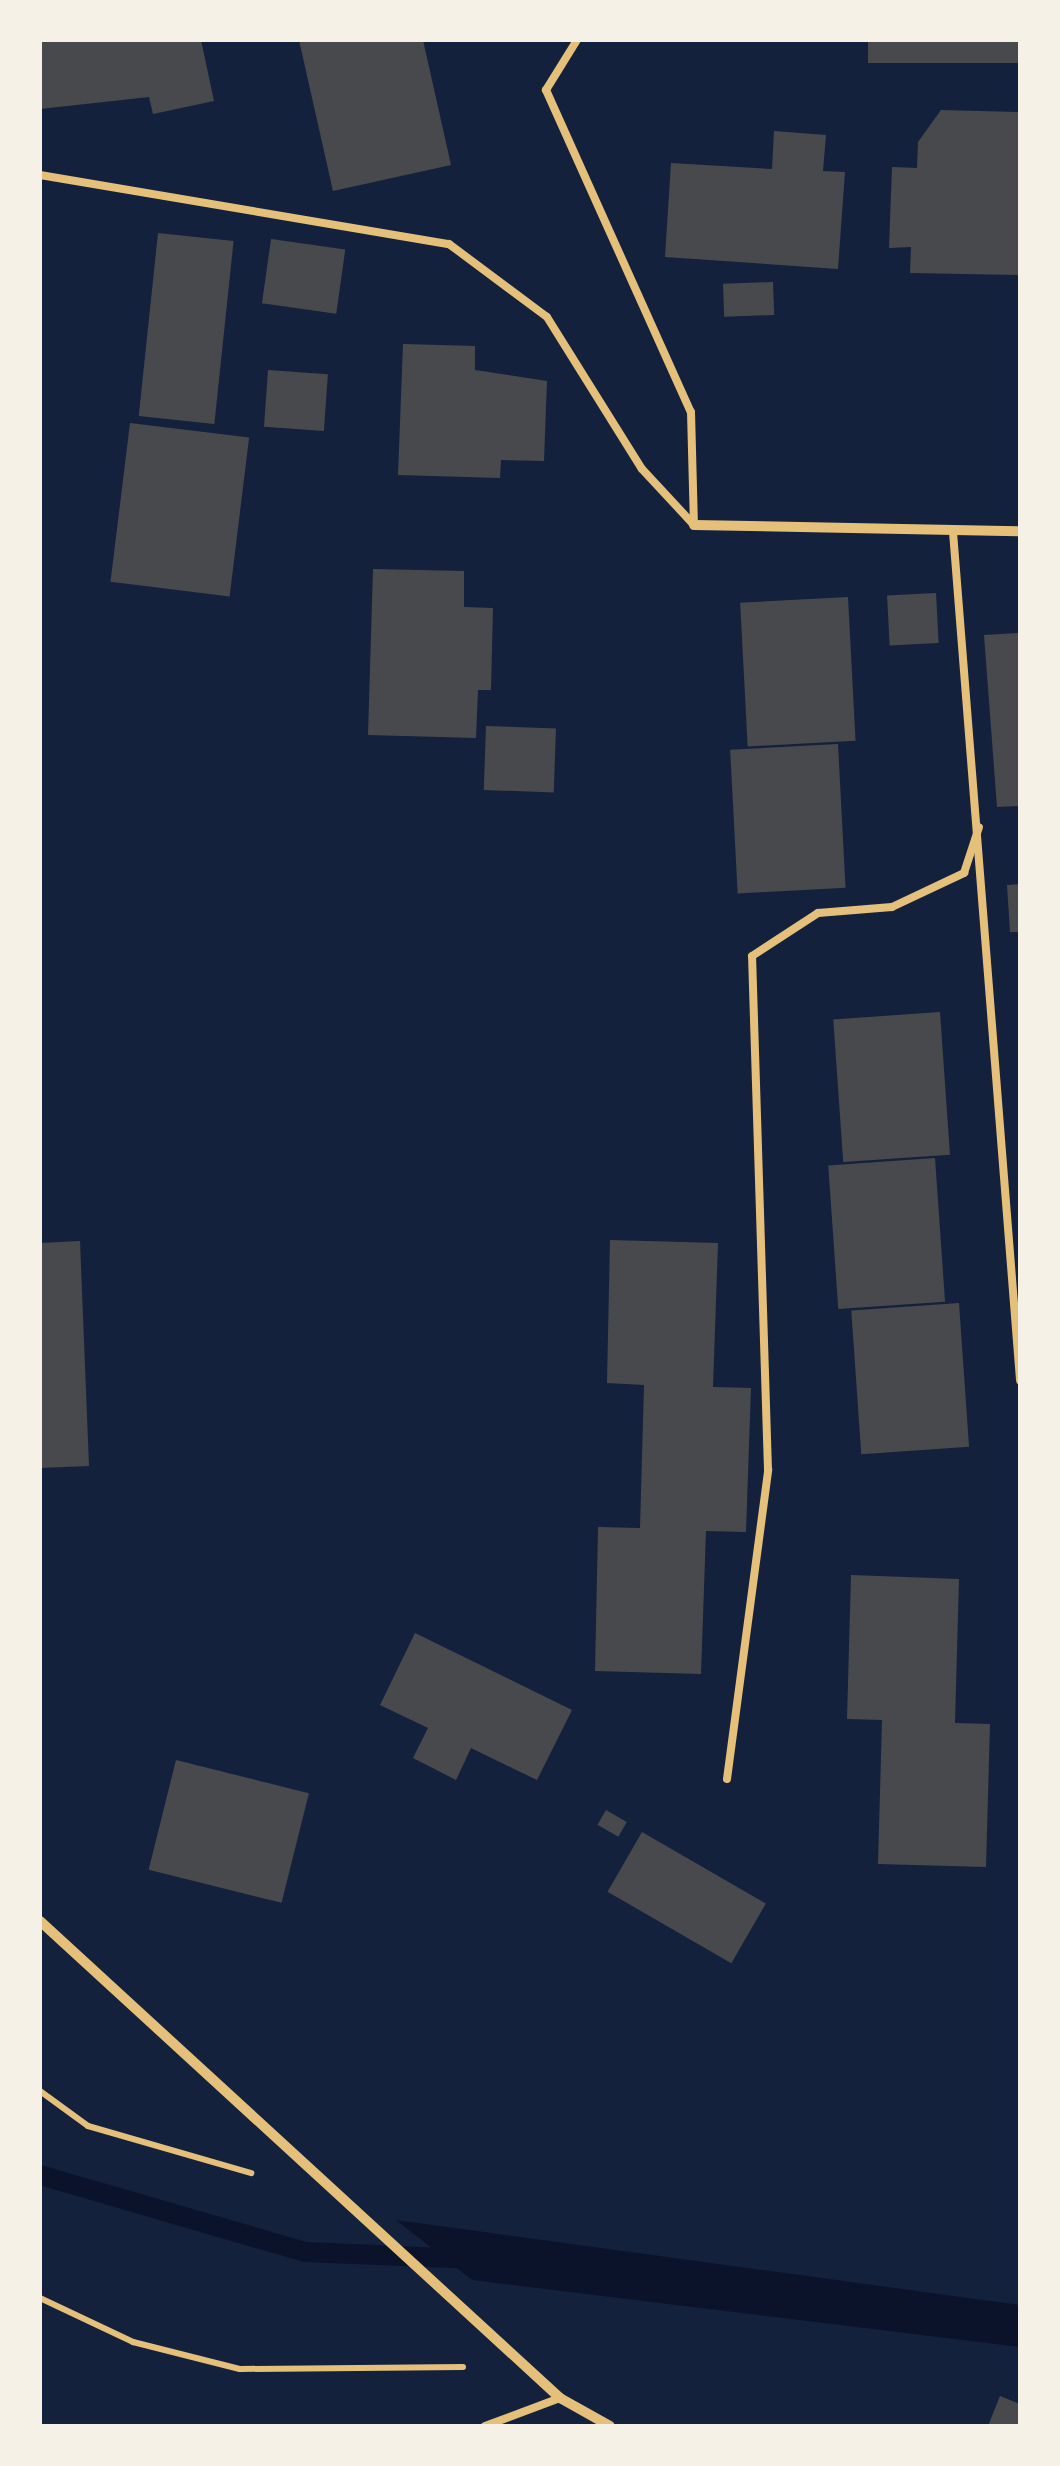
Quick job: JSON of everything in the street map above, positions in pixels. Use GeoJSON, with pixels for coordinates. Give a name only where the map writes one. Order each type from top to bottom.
{"type":"FeatureCollection","features":[{"type":"Feature","properties":{"kind":"street"},"geometry":{"type":"LineString","coordinates":[[694,525],[953,532],[1020,530]]}},
{"type":"Feature","properties":{"kind":"street"},"geometry":{"type":"LineString","coordinates":[[40,1920],[465,2305],[560,2398],[610,2426]]}},
{"type":"Feature","properties":{"kind":"lane"},"geometry":{"type":"LineString","coordinates":[[577,40],[546,90],[690,412],[694,525]]}},
{"type":"Feature","properties":{"kind":"lane"},"geometry":{"type":"LineString","coordinates":[[40,174],[448,244],[547,317],[642,469],[694,525]]}},
{"type":"Feature","properties":{"kind":"lane"},"geometry":{"type":"LineString","coordinates":[[953,532],[1020,1380]]}},
{"type":"Feature","properties":{"kind":"lane"},"geometry":{"type":"LineString","coordinates":[[727,1779],[768,1470],[752,956],[818,914],[892,907],[964,873],[979,827]]}},
{"type":"Feature","properties":{"kind":"lane"},"geometry":{"type":"LineString","coordinates":[[486,2426],[560,2398]]}},
{"type":"Feature","properties":{"kind":"path"},"geometry":{"type":"LineString","coordinates":[[40,2092],[88,2126],[215,2166],[328,2184]]}},
{"type":"Feature","properties":{"kind":"path"},"geometry":{"type":"LineString","coordinates":[[40,2298],[133,2342],[240,2369],[524,2364]]}},
{"type":"Feature","properties":{"kind":"water"},"geometry":{"type":"Polygon","coordinates":[[[396,2220],[1020,2305],[1020,2347],[472,2280],[396,2220]]]}},
{"type":"Feature","properties":{"kind":"building"},"geometry":{"type":"Polygon","coordinates":[[[201,40],[214,101],[153,114],[149,97],[40,109],[40,41],[201,40]]]}},
{"type":"Feature","properties":{"kind":"building"},"geometry":{"type":"Polygon","coordinates":[[[299,40],[423,40],[451,165],[333,191],[299,40]]]}},
{"type":"Feature","properties":{"kind":"building"},"geometry":{"type":"Polygon","coordinates":[[[868,40],[1020,40],[1020,63],[868,63],[868,40]]]}},
{"type":"Feature","properties":{"kind":"building"},"geometry":{"type":"Polygon","coordinates":[[[941,110],[1020,112],[1020,275],[910,273],[911,247],[889,248],[892,167],[917,168],[918,142],[941,110]]]}},
{"type":"Feature","properties":{"kind":"building"},"geometry":{"type":"Polygon","coordinates":[[[774,131],[826,135],[823,171],[845,172],[838,269],[665,257],[671,163],[772,169],[774,131]]]}},
{"type":"Feature","properties":{"kind":"building"},"geometry":{"type":"Polygon","coordinates":[[[158,233],[234,241],[214,424],[139,416],[158,233]]]}},
{"type":"Feature","properties":{"kind":"building"},"geometry":{"type":"Polygon","coordinates":[[[271,239],[345,249],[336,314],[262,303],[271,239]]]}},
{"type":"Feature","properties":{"kind":"building"},"geometry":{"type":"Polygon","coordinates":[[[773,282],[774,315],[724,317],[723,284],[773,282]]]}},
{"type":"Feature","properties":{"kind":"building"},"geometry":{"type":"Polygon","coordinates":[[[403,344],[475,346],[475,370],[547,381],[544,461],[501,460],[500,478],[398,475],[403,344]]]}},
{"type":"Feature","properties":{"kind":"building"},"geometry":{"type":"Polygon","coordinates":[[[268,370],[328,374],[324,431],[264,427],[268,370]]]}},
{"type":"Feature","properties":{"kind":"building"},"geometry":{"type":"Polygon","coordinates":[[[130,423],[249,438],[230,596],[111,582],[130,423]]]}},
{"type":"Feature","properties":{"kind":"building"},"geometry":{"type":"Polygon","coordinates":[[[373,569],[464,571],[464,607],[493,608],[491,690],[478,690],[476,738],[368,735],[373,569]]]}},
{"type":"Feature","properties":{"kind":"building"},"geometry":{"type":"Polygon","coordinates":[[[936,593],[939,643],[890,645],[887,596],[936,593]]]}},
{"type":"Feature","properties":{"kind":"building"},"geometry":{"type":"Polygon","coordinates":[[[848,597],[856,741],[748,746],[740,603],[848,597]]]}},
{"type":"Feature","properties":{"kind":"building"},"geometry":{"type":"Polygon","coordinates":[[[1020,633],[1020,806],[997,807],[984,635],[1020,633]]]}},
{"type":"Feature","properties":{"kind":"building"},"geometry":{"type":"Polygon","coordinates":[[[486,726],[556,728],[554,792],[484,790],[486,726]]]}},
{"type":"Feature","properties":{"kind":"building"},"geometry":{"type":"Polygon","coordinates":[[[838,744],[846,888],[738,893],[730,750],[838,744]]]}},
{"type":"Feature","properties":{"kind":"building"},"geometry":{"type":"Polygon","coordinates":[[[1020,884],[1020,932],[1010,932],[1007,885],[1020,884]]]}},
{"type":"Feature","properties":{"kind":"building"},"geometry":{"type":"Polygon","coordinates":[[[940,1012],[950,1155],[843,1162],[833,1019],[940,1012]]]}},
{"type":"Feature","properties":{"kind":"building"},"geometry":{"type":"Polygon","coordinates":[[[935,1158],[945,1302],[838,1309],[828,1165],[935,1158]]]}},
{"type":"Feature","properties":{"kind":"building"},"geometry":{"type":"Polygon","coordinates":[[[610,1240],[718,1243],[713,1387],[751,1388],[746,1532],[706,1531],[701,1674],[595,1671],[598,1527],[640,1528],[644,1385],[607,1383],[610,1240]]]}},
{"type":"Feature","properties":{"kind":"building"},"geometry":{"type":"Polygon","coordinates":[[[80,1241],[89,1466],[40,1468],[40,1243],[80,1241]]]}},
{"type":"Feature","properties":{"kind":"building"},"geometry":{"type":"Polygon","coordinates":[[[959,1303],[969,1447],[861,1454],[851,1311],[959,1303]]]}},
{"type":"Feature","properties":{"kind":"building"},"geometry":{"type":"Polygon","coordinates":[[[851,1575],[959,1579],[955,1723],[990,1724],[986,1867],[878,1864],[882,1720],[847,1719],[851,1575]]]}},
{"type":"Feature","properties":{"kind":"building"},"geometry":{"type":"Polygon","coordinates":[[[415,1633],[572,1710],[537,1780],[471,1748],[456,1780],[413,1758],[428,1728],[380,1705],[415,1633]]]}},
{"type":"Feature","properties":{"kind":"building"},"geometry":{"type":"Polygon","coordinates":[[[176,1760],[309,1793],[282,1903],[149,1870],[176,1760]]]}},
{"type":"Feature","properties":{"kind":"building"},"geometry":{"type":"Polygon","coordinates":[[[606,1810],[627,1822],[618,1837],[598,1825],[606,1810]]]}},
{"type":"Feature","properties":{"kind":"building"},"geometry":{"type":"Polygon","coordinates":[[[642,1832],[766,1904],[731,1963],[608,1892],[642,1832]]]}},
{"type":"Feature","properties":{"kind":"building"},"geometry":{"type":"Polygon","coordinates":[[[1000,2396],[1020,2404],[1020,2426],[988,2426],[1000,2396]]]}},
{"type":"Feature","properties":{"kind":"waterway"},"geometry":{"type":"LineString","coordinates":[[40,2175],[305,2252],[469,2259]]}}]}
